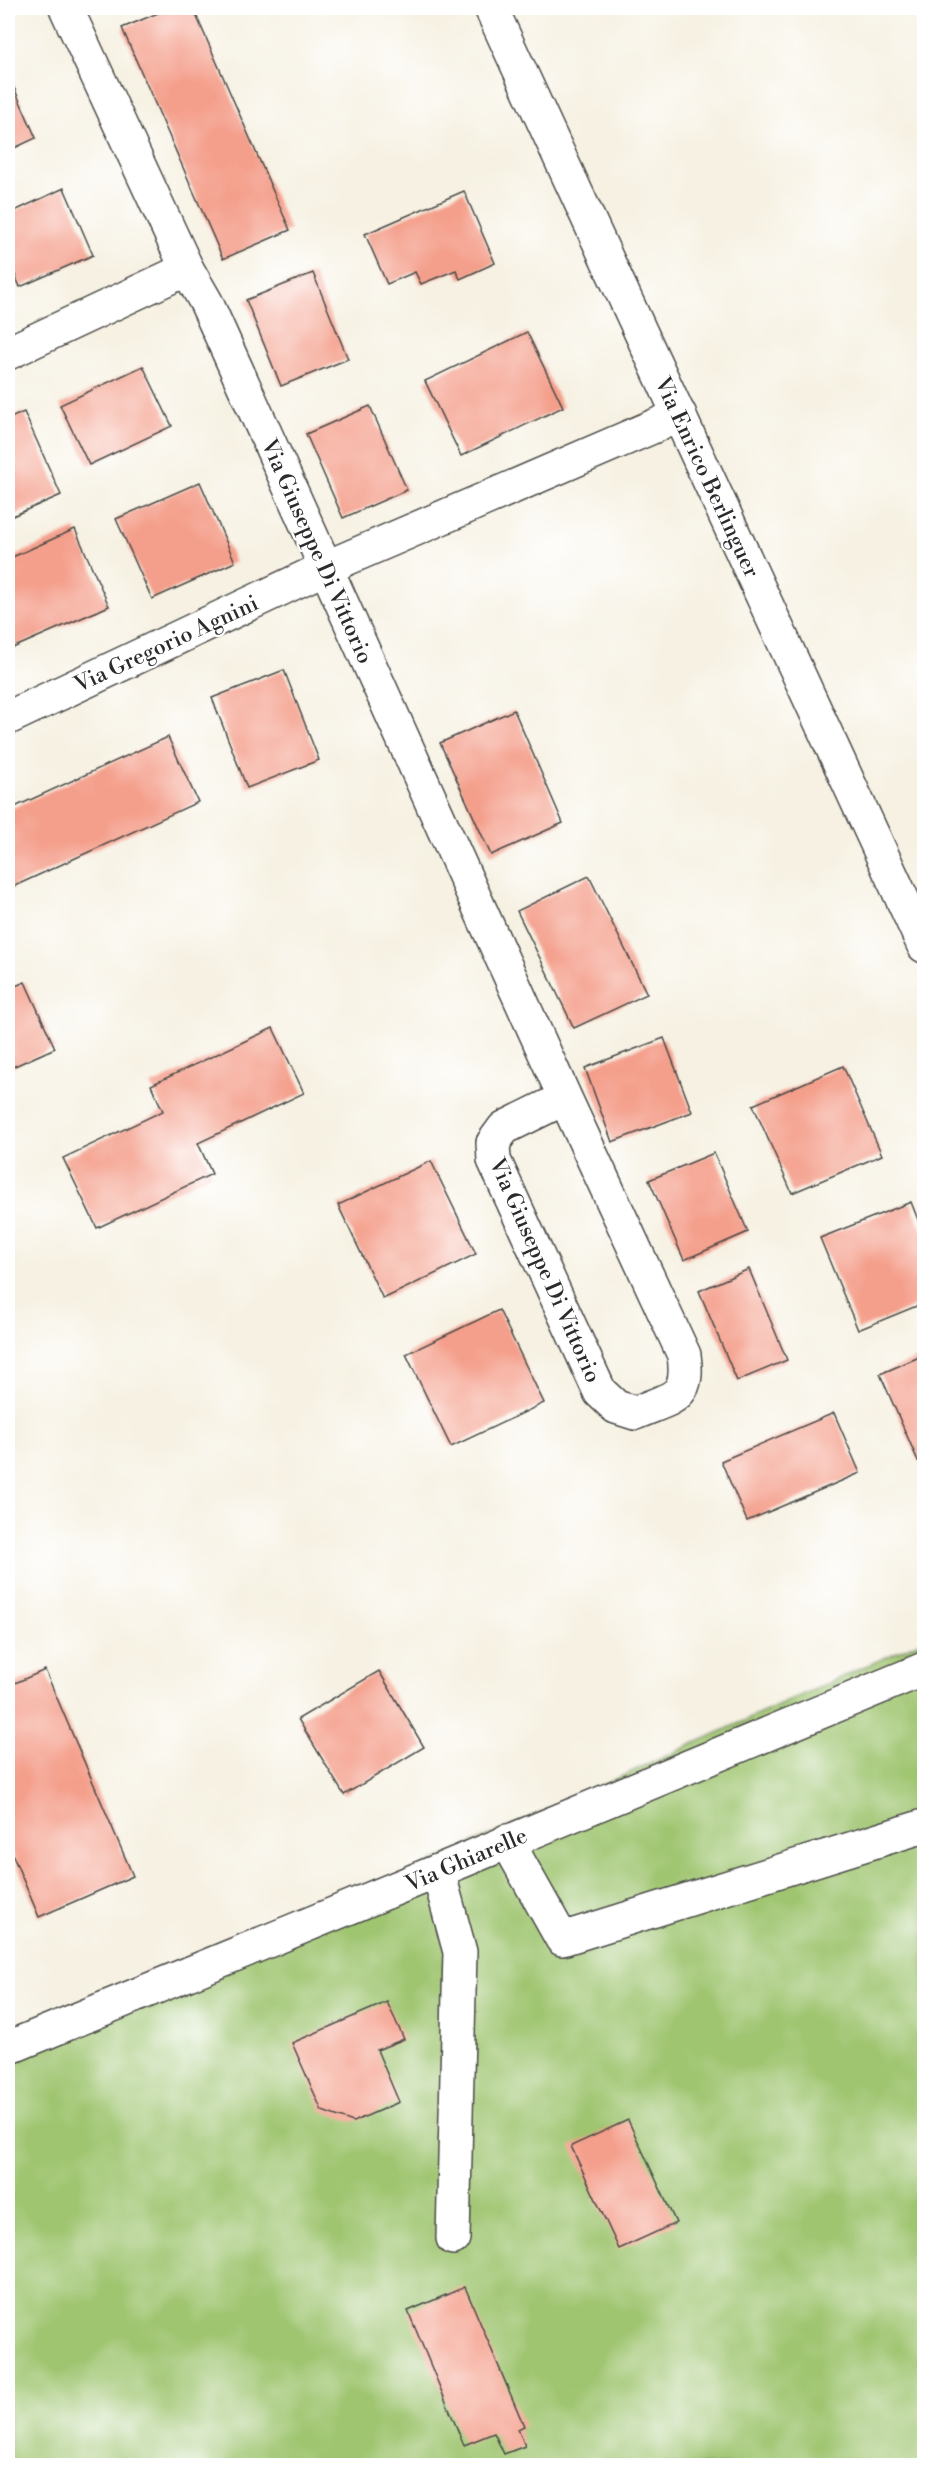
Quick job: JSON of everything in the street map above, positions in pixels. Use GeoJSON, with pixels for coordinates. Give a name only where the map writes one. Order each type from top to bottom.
{"type":"FeatureCollection","features":[{"type":"Feature","properties":{"kind":"street","name":"Via Giuseppe Di Vittorio"},"geometry":{"type":"LineString","coordinates":[[66,8],[187,269],[206,302],[565,1098],[684,1354],[687,1377],[678,1394],[635,1413],[616,1407],[600,1392],[494,1160],[493,1143],[504,1128],[565,1098]]}},
{"type":"Feature","properties":{"kind":"street","name":"Via Enrico Berlinguer"},"geometry":{"type":"LineString","coordinates":[[491,8],[924,946]]}},
{"type":"Feature","properties":{"kind":"street"},"geometry":{"type":"LineString","coordinates":[[8,353],[187,269]]}},
{"type":"Feature","properties":{"kind":"street","name":"Via Gregorio Agnini"},"geometry":{"type":"LineString","coordinates":[[8,718],[325,568],[680,415]]}},
{"type":"Feature","properties":{"kind":"street","name":"Via Ghiarelle"},"geometry":{"type":"LineString","coordinates":[[8,2045],[438,1872],[507,1841],[924,1669]]}},
{"type":"Feature","properties":{"kind":"street"},"geometry":{"type":"LineString","coordinates":[[507,1841],[562,1939],[924,1826]]}},
{"type":"Feature","properties":{"kind":"street"},"geometry":{"type":"LineString","coordinates":[[438,1872],[460,1952],[453,2238]]}},
{"type":"Feature","properties":{"kind":"green space"},"geometry":{"type":"Polygon","coordinates":[[[924,1640],[924,2465],[8,2466],[8,2061],[245,1946],[924,1640]]]}},
{"type":"Feature","properties":{"kind":"building"},"geometry":{"type":"Polygon","coordinates":[[[170,8],[193,8],[290,230],[223,259],[122,28],[170,8]]]}},
{"type":"Feature","properties":{"kind":"building"},"geometry":{"type":"Polygon","coordinates":[[[8,74],[36,138],[8,151],[8,74]]]}},
{"type":"Feature","properties":{"kind":"building"},"geometry":{"type":"Polygon","coordinates":[[[64,188],[93,255],[20,287],[8,258],[8,214],[64,188]]]}},
{"type":"Feature","properties":{"kind":"building"},"geometry":{"type":"Polygon","coordinates":[[[464,191],[495,263],[460,279],[456,270],[421,284],[415,272],[387,284],[365,234],[464,191]]]}},
{"type":"Feature","properties":{"kind":"building"},"geometry":{"type":"Polygon","coordinates":[[[313,273],[348,359],[281,386],[246,300],[313,273]]]}},
{"type":"Feature","properties":{"kind":"building"},"geometry":{"type":"Polygon","coordinates":[[[527,332],[563,407],[461,456],[425,381],[527,332]]]}},
{"type":"Feature","properties":{"kind":"building"},"geometry":{"type":"Polygon","coordinates":[[[143,366],[172,426],[89,465],[60,405],[143,366]]]}},
{"type":"Feature","properties":{"kind":"building"},"geometry":{"type":"Polygon","coordinates":[[[370,406],[407,490],[343,518],[306,434],[370,406]]]}},
{"type":"Feature","properties":{"kind":"building"},"geometry":{"type":"Polygon","coordinates":[[[24,412],[61,495],[8,518],[8,419],[24,412]]]}},
{"type":"Feature","properties":{"kind":"building"},"geometry":{"type":"Polygon","coordinates":[[[200,482],[235,562],[152,599],[116,519],[200,482]]]}},
{"type":"Feature","properties":{"kind":"building"},"geometry":{"type":"Polygon","coordinates":[[[75,529],[109,606],[8,650],[8,559],[75,529]]]}},
{"type":"Feature","properties":{"kind":"building"},"geometry":{"type":"Polygon","coordinates":[[[284,670],[319,760],[247,788],[212,698],[284,670]]]}},
{"type":"Feature","properties":{"kind":"building"},"geometry":{"type":"Polygon","coordinates":[[[514,710],[563,823],[491,855],[440,743],[514,710]]]}},
{"type":"Feature","properties":{"kind":"building"},"geometry":{"type":"Polygon","coordinates":[[[168,737],[198,802],[8,889],[8,810],[168,737]]]}},
{"type":"Feature","properties":{"kind":"building"},"geometry":{"type":"Polygon","coordinates":[[[589,876],[647,994],[574,1028],[517,911],[589,876]]]}},
{"type":"Feature","properties":{"kind":"building"},"geometry":{"type":"Polygon","coordinates":[[[25,982],[55,1048],[8,1069],[8,989],[25,982]]]}},
{"type":"Feature","properties":{"kind":"building"},"geometry":{"type":"Polygon","coordinates":[[[273,1028],[304,1093],[198,1143],[212,1174],[97,1228],[63,1158],[163,1111],[151,1085],[273,1028]]]}},
{"type":"Feature","properties":{"kind":"building"},"geometry":{"type":"Polygon","coordinates":[[[664,1038],[692,1112],[612,1142],[585,1068],[664,1038]]]}},
{"type":"Feature","properties":{"kind":"building"},"geometry":{"type":"Polygon","coordinates":[[[843,1066],[882,1155],[792,1193],[753,1105],[843,1066]]]}},
{"type":"Feature","properties":{"kind":"building"},"geometry":{"type":"Polygon","coordinates":[[[714,1153],[748,1232],[684,1260],[649,1180],[714,1153]]]}},
{"type":"Feature","properties":{"kind":"building"},"geometry":{"type":"Polygon","coordinates":[[[431,1161],[476,1254],[383,1299],[338,1205],[431,1161]]]}},
{"type":"Feature","properties":{"kind":"building"},"geometry":{"type":"Polygon","coordinates":[[[911,1202],[924,1235],[924,1303],[858,1330],[820,1238],[911,1202]]]}},
{"type":"Feature","properties":{"kind":"building"},"geometry":{"type":"Polygon","coordinates":[[[749,1269],[787,1360],[737,1381],[699,1291],[749,1269]]]}},
{"type":"Feature","properties":{"kind":"building"},"geometry":{"type":"Polygon","coordinates":[[[499,1310],[544,1403],[451,1447],[406,1354],[499,1310]]]}},
{"type":"Feature","properties":{"kind":"building"},"geometry":{"type":"Polygon","coordinates":[[[924,1355],[924,1459],[918,1461],[880,1374],[924,1355]]]}},
{"type":"Feature","properties":{"kind":"building"},"geometry":{"type":"Polygon","coordinates":[[[834,1413],[860,1473],[747,1521],[721,1461],[834,1413]]]}},
{"type":"Feature","properties":{"kind":"building"},"geometry":{"type":"Polygon","coordinates":[[[45,1670],[133,1876],[39,1917],[8,1844],[8,1686],[45,1670]]]}},
{"type":"Feature","properties":{"kind":"building"},"geometry":{"type":"Polygon","coordinates":[[[379,1671],[424,1747],[344,1795],[298,1719],[379,1671]]]}},
{"type":"Feature","properties":{"kind":"building"},"geometry":{"type":"Polygon","coordinates":[[[387,2002],[404,2039],[377,2050],[399,2102],[353,2122],[322,2111],[292,2043],[387,2002]]]}},
{"type":"Feature","properties":{"kind":"building"},"geometry":{"type":"Polygon","coordinates":[[[628,2120],[676,2223],[619,2249],[571,2146],[628,2120]]]}},
{"type":"Feature","properties":{"kind":"building"},"geometry":{"type":"Polygon","coordinates":[[[465,2287],[524,2426],[518,2429],[525,2446],[504,2454],[494,2433],[464,2445],[408,2311],[465,2287]]]}}]}
